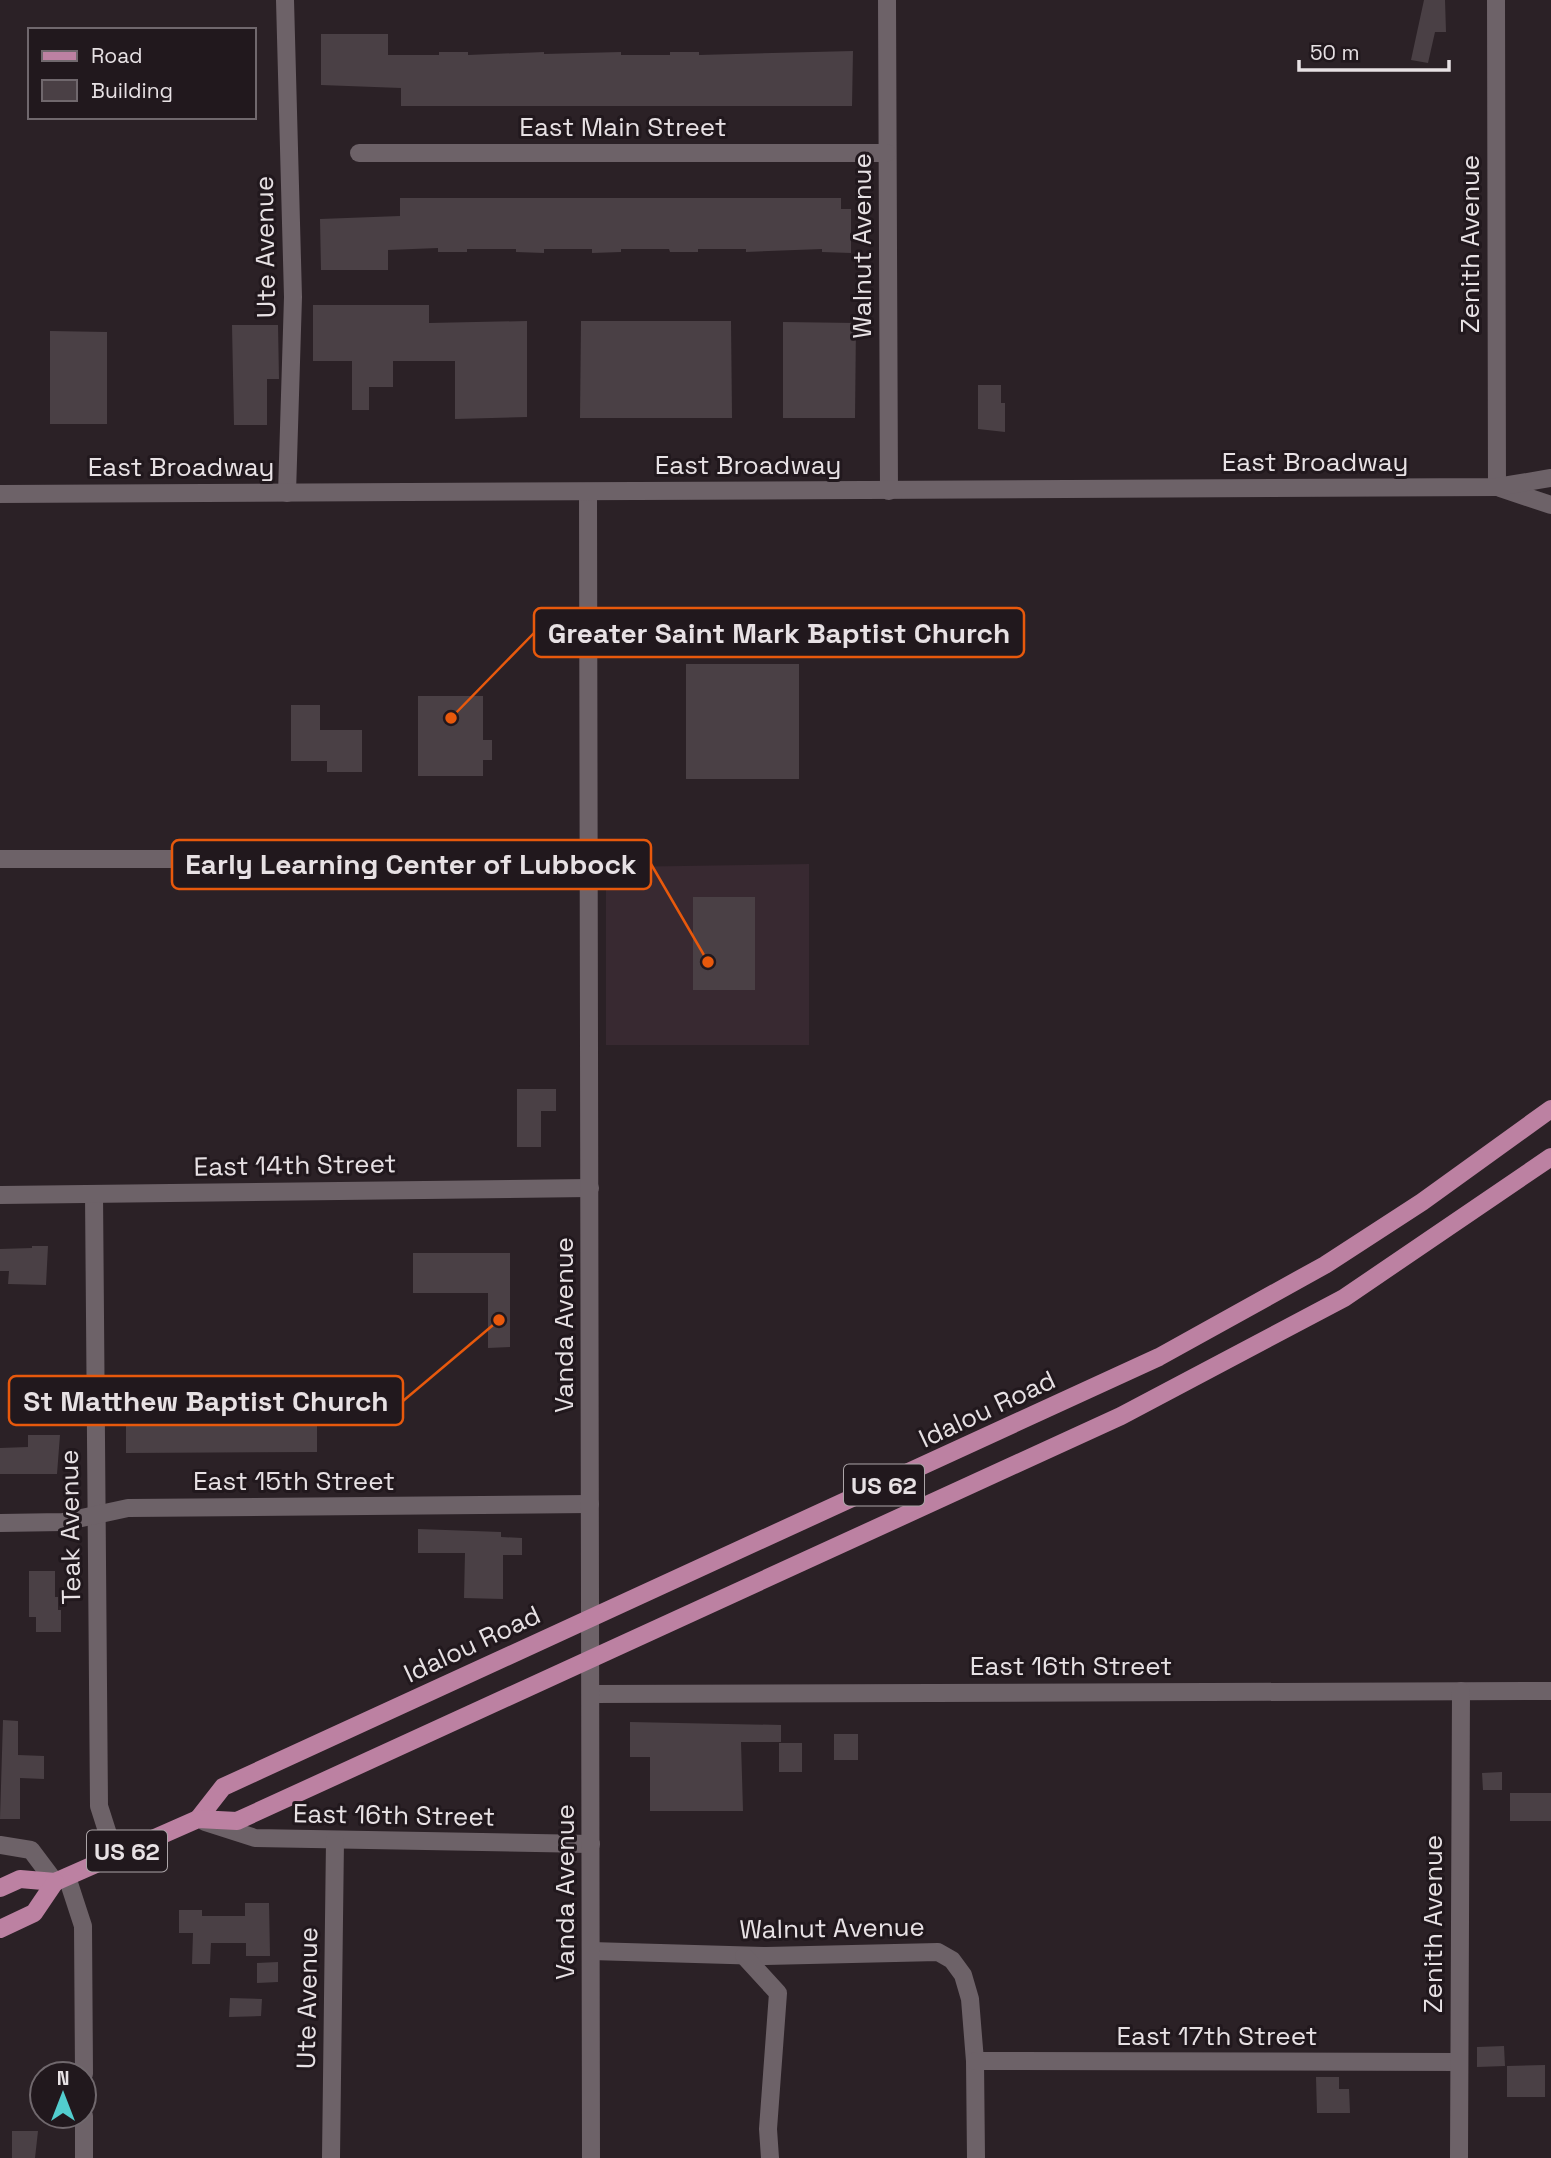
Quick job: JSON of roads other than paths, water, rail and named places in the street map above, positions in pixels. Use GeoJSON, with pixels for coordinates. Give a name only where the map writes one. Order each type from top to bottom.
{"type":"FeatureCollection","features":[{"type":"Feature","properties":{"kind":"main road","name":"Idalou Road"},"geometry":{"type":"LineString","coordinates":[[198,1819],[223,1787],[1070,1399],[1228,1321],[1325,1265],[1422,1202],[1551,1109]]}},
{"type":"Feature","properties":{"kind":"main road","name":"Idalou Road"},"geometry":{"type":"LineString","coordinates":[[0,1888],[20,1879],[61,1879],[198,1819],[237,1821],[1121,1416],[1344,1298],[1551,1157]]}},
{"type":"Feature","properties":{"kind":"main road","name":"US 62"},"geometry":{"type":"LineString","coordinates":[[0,1929],[34,1913],[61,1879]]}},
{"type":"Feature","properties":{"kind":"street","name":"Ute Avenue"},"geometry":{"type":"LineString","coordinates":[[285,0],[293,297],[287,493]]}},
{"type":"Feature","properties":{"kind":"street","name":"Walnut Avenue"},"geometry":{"type":"LineString","coordinates":[[887,0],[889,491]]}},
{"type":"Feature","properties":{"kind":"street","name":"Zenith Avenue"},"geometry":{"type":"LineString","coordinates":[[1496,0],[1497,487]]}},
{"type":"Feature","properties":{"kind":"street","name":"East Main Street"},"geometry":{"type":"LineString","coordinates":[[359,153],[887,153]]}},
{"type":"Feature","properties":{"kind":"street","name":"East Broadway"},"geometry":{"type":"LineString","coordinates":[[0,494],[1497,487],[1551,478]]}},
{"type":"Feature","properties":{"kind":"street","name":"East Broadway"},"geometry":{"type":"LineString","coordinates":[[1497,487],[1551,505]]}},
{"type":"Feature","properties":{"kind":"street","name":"Vanda Avenue"},"geometry":{"type":"LineString","coordinates":[[588,492],[592,2158]]}},
{"type":"Feature","properties":{"kind":"street"},"geometry":{"type":"LineString","coordinates":[[0,859],[326,859],[590,853]]}},
{"type":"Feature","properties":{"kind":"street","name":"East 14th Street"},"geometry":{"type":"LineString","coordinates":[[0,1195],[590,1188]]}},
{"type":"Feature","properties":{"kind":"street","name":"Teak Avenue"},"geometry":{"type":"LineString","coordinates":[[94,1194],[99,1806],[115,1856]]}},
{"type":"Feature","properties":{"kind":"street","name":"East 15th Street"},"geometry":{"type":"LineString","coordinates":[[0,1523],[64,1522],[128,1508],[590,1504]]}},
{"type":"Feature","properties":{"kind":"street","name":"East 16th Street"},"geometry":{"type":"LineString","coordinates":[[591,1694],[1551,1690]]}},
{"type":"Feature","properties":{"kind":"street","name":"Zenith Avenue"},"geometry":{"type":"LineString","coordinates":[[1459,2158],[1461,1691]]}},
{"type":"Feature","properties":{"kind":"street","name":"East 16th Street"},"geometry":{"type":"LineString","coordinates":[[198,1819],[255,1838],[591,1844]]}},
{"type":"Feature","properties":{"kind":"street","name":"Ute Avenue"},"geometry":{"type":"LineString","coordinates":[[331,2158],[335,1840]]}},
{"type":"Feature","properties":{"kind":"street"},"geometry":{"type":"LineString","coordinates":[[0,1845],[31,1850],[61,1879],[83,1926],[83,2060]]}},
{"type":"Feature","properties":{"kind":"street","name":"Walnut Avenue"},"geometry":{"type":"LineString","coordinates":[[591,1951],[744,1956],[938,1952],[952,1960],[963,1975],[970,1999],[975,2061],[976,2158]]}},
{"type":"Feature","properties":{"kind":"street"},"geometry":{"type":"LineString","coordinates":[[744,1956],[778,1993],[768,2129],[770,2158]]}},
{"type":"Feature","properties":{"kind":"street","name":"East 17th Street"},"geometry":{"type":"LineString","coordinates":[[975,2061],[1459,2062]]}},
{"type":"Feature","properties":{"kind":"street"},"geometry":{"type":"LineString","coordinates":[[83,2130],[83,2158]]}},
{"type":"Feature","properties":{"kind":"place","name":"Greater Saint Mark Baptist Church"},"geometry":{"type":"Point","coordinates":[451,718]}},
{"type":"Feature","properties":{"kind":"place","name":"Early Learning Center of Lubbock"},"geometry":{"type":"Point","coordinates":[708,962]}},
{"type":"Feature","properties":{"kind":"place","name":"St Matthew Baptist Church"},"geometry":{"type":"Point","coordinates":[499,1320]}}]}
